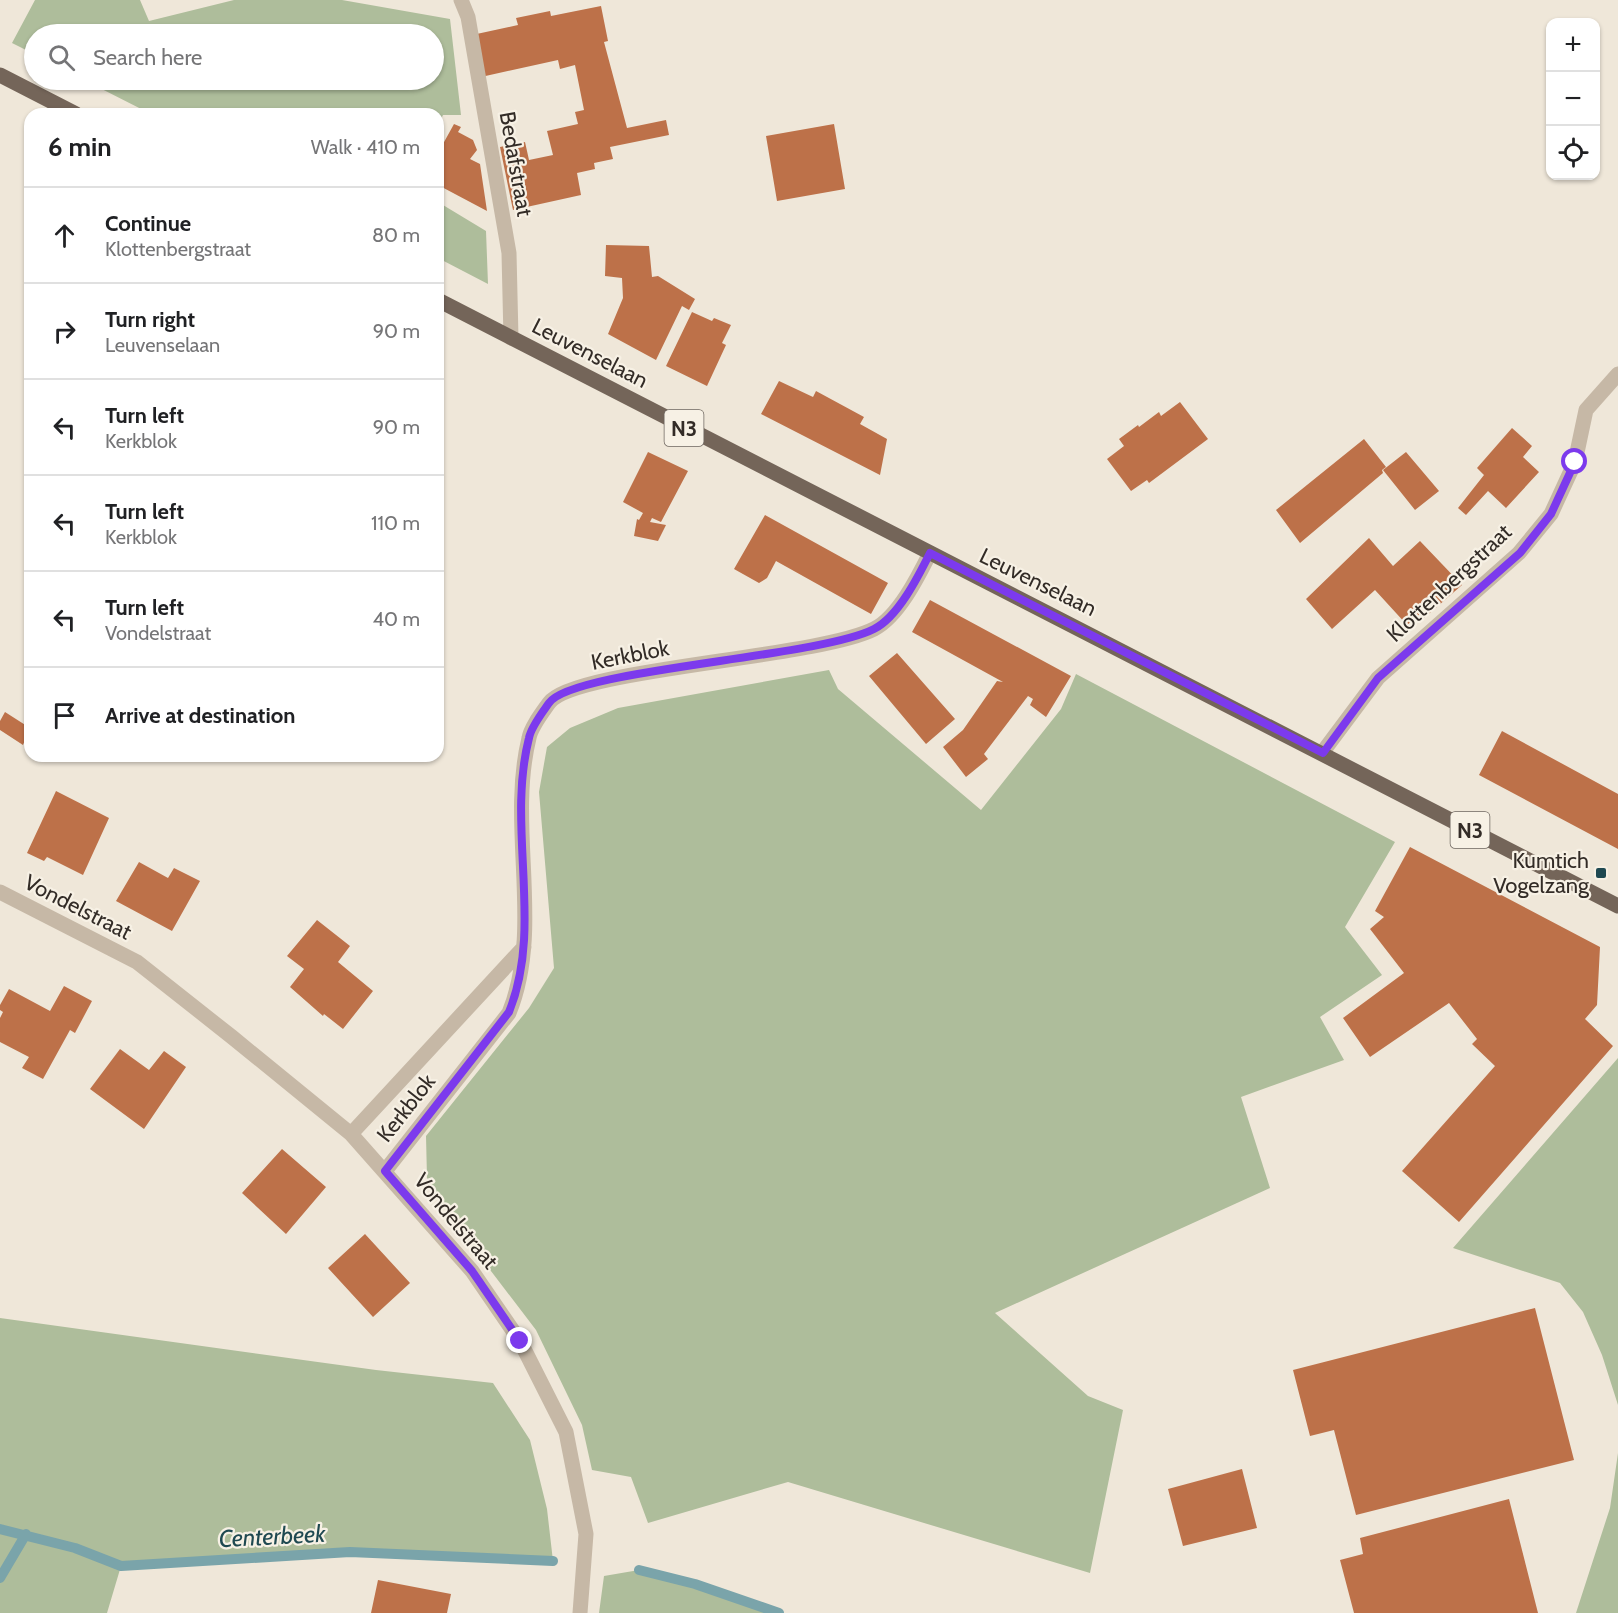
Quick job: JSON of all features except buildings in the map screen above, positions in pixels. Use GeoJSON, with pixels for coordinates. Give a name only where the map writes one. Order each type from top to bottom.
{"type":"FeatureCollection","features":[{"type":"Feature","properties":{"kind":"main road"},"geometry":{"type":"LineString","coordinates":[[0,75],[24,87]]}},
{"type":"Feature","properties":{"kind":"main road"},"geometry":{"type":"LineString","coordinates":[[29,90],[64,108]]}},
{"type":"Feature","properties":{"kind":"main road","name":"Leuvenselaan"},"geometry":{"type":"LineString","coordinates":[[444,303],[1618,906]]}},
{"type":"Feature","properties":{"kind":"street","name":"Bedafstraat"},"geometry":{"type":"LineString","coordinates":[[460,0],[468,17],[509,253],[510,338]]}},
{"type":"Feature","properties":{"kind":"street","name":"Klottenbergstraat"},"geometry":{"type":"LineString","coordinates":[[1323,753],[1378,678],[1520,553],[1551,514],[1575,462],[1586,410],[1618,374]]}},
{"type":"Feature","properties":{"kind":"street","name":"Kerkblok"},"geometry":{"type":"LineString","coordinates":[[385,1171],[509,1012],[520,985],[524,947],[522,795],[529,736],[551,700],[596,681],[823,645],[875,629],[901,603],[930,553]]}},
{"type":"Feature","properties":{"kind":"street","name":"Vondelstraat"},"geometry":{"type":"LineString","coordinates":[[0,892],[137,962],[351,1134],[472,1271],[520,1341],[566,1432],[586,1534],[580,1613]]}},
{"type":"Feature","properties":{"kind":"street","name":"Kerkblok"},"geometry":{"type":"LineString","coordinates":[[351,1134],[524,947]]}},
{"type":"Feature","properties":{"kind":"green space"},"geometry":{"type":"Polygon","coordinates":[[[35,0],[140,0],[149,21],[234,0],[342,0],[450,19],[461,115],[444,115],[444,108],[139,108],[104,90],[444,90],[444,24],[24,24],[24,49],[12,43],[35,0]]]}},
{"type":"Feature","properties":{"kind":"green space"},"geometry":{"type":"Polygon","coordinates":[[[444,206],[486,231],[488,284],[444,261],[444,206]]]}},
{"type":"Feature","properties":{"kind":"green space"},"geometry":{"type":"Polygon","coordinates":[[[829,670],[838,689],[981,810],[1061,709],[1076,674],[1395,842],[1345,927],[1382,975],[1320,1017],[1344,1060],[1241,1097],[1270,1188],[995,1313],[1088,1396],[1123,1410],[1090,1573],[788,1482],[648,1523],[631,1477],[592,1470],[582,1425],[536,1330],[465,1237],[427,1178],[426,1136],[529,1008],[554,968],[539,792],[547,747],[570,728],[618,708],[829,670]]]}},
{"type":"Feature","properties":{"kind":"green space"},"geometry":{"type":"Polygon","coordinates":[[[1618,1058],[1618,1405],[1602,1355],[1583,1312],[1560,1283],[1453,1248],[1618,1058]]]}},
{"type":"Feature","properties":{"kind":"green space"},"geometry":{"type":"Polygon","coordinates":[[[0,1318],[376,1370],[493,1383],[530,1440],[547,1509],[553,1561],[350,1552],[121,1566],[107,1613],[0,1613],[0,1318]]]}},
{"type":"Feature","properties":{"kind":"green space"},"geometry":{"type":"Polygon","coordinates":[[[1618,1453],[1618,1613],[1576,1613],[1610,1508],[1618,1453]]]}},
{"type":"Feature","properties":{"kind":"green space"},"geometry":{"type":"Polygon","coordinates":[[[639,1570],[695,1584],[779,1613],[599,1613],[604,1576],[639,1570]]]}},
{"type":"Feature","properties":{"kind":"waterway","name":"Centerbeek"},"geometry":{"type":"LineString","coordinates":[[0,1529],[75,1548],[121,1566],[350,1552],[553,1561]]}},
{"type":"Feature","properties":{"kind":"waterway"},"geometry":{"type":"LineString","coordinates":[[0,1578],[26,1534]]}},
{"type":"Feature","properties":{"kind":"waterway","name":"Centerbeek"},"geometry":{"type":"LineString","coordinates":[[639,1570],[695,1584],[779,1613]]}},
{"type":"Feature","properties":{"kind":"place","name":"Kumtich Vogelzang"},"geometry":{"type":"Point","coordinates":[1601,873]}},
{"type":"Feature","properties":{"kind":"route"},"geometry":{"type":"LineString","coordinates":[[520,1341],[472,1271],[385,1171],[509,1012],[520,985],[524,947],[522,795],[529,736],[551,700],[596,681],[823,645],[875,629],[901,603],[930,553],[1323,753],[1378,678],[1520,553],[1551,514],[1575,462]]}}]}
